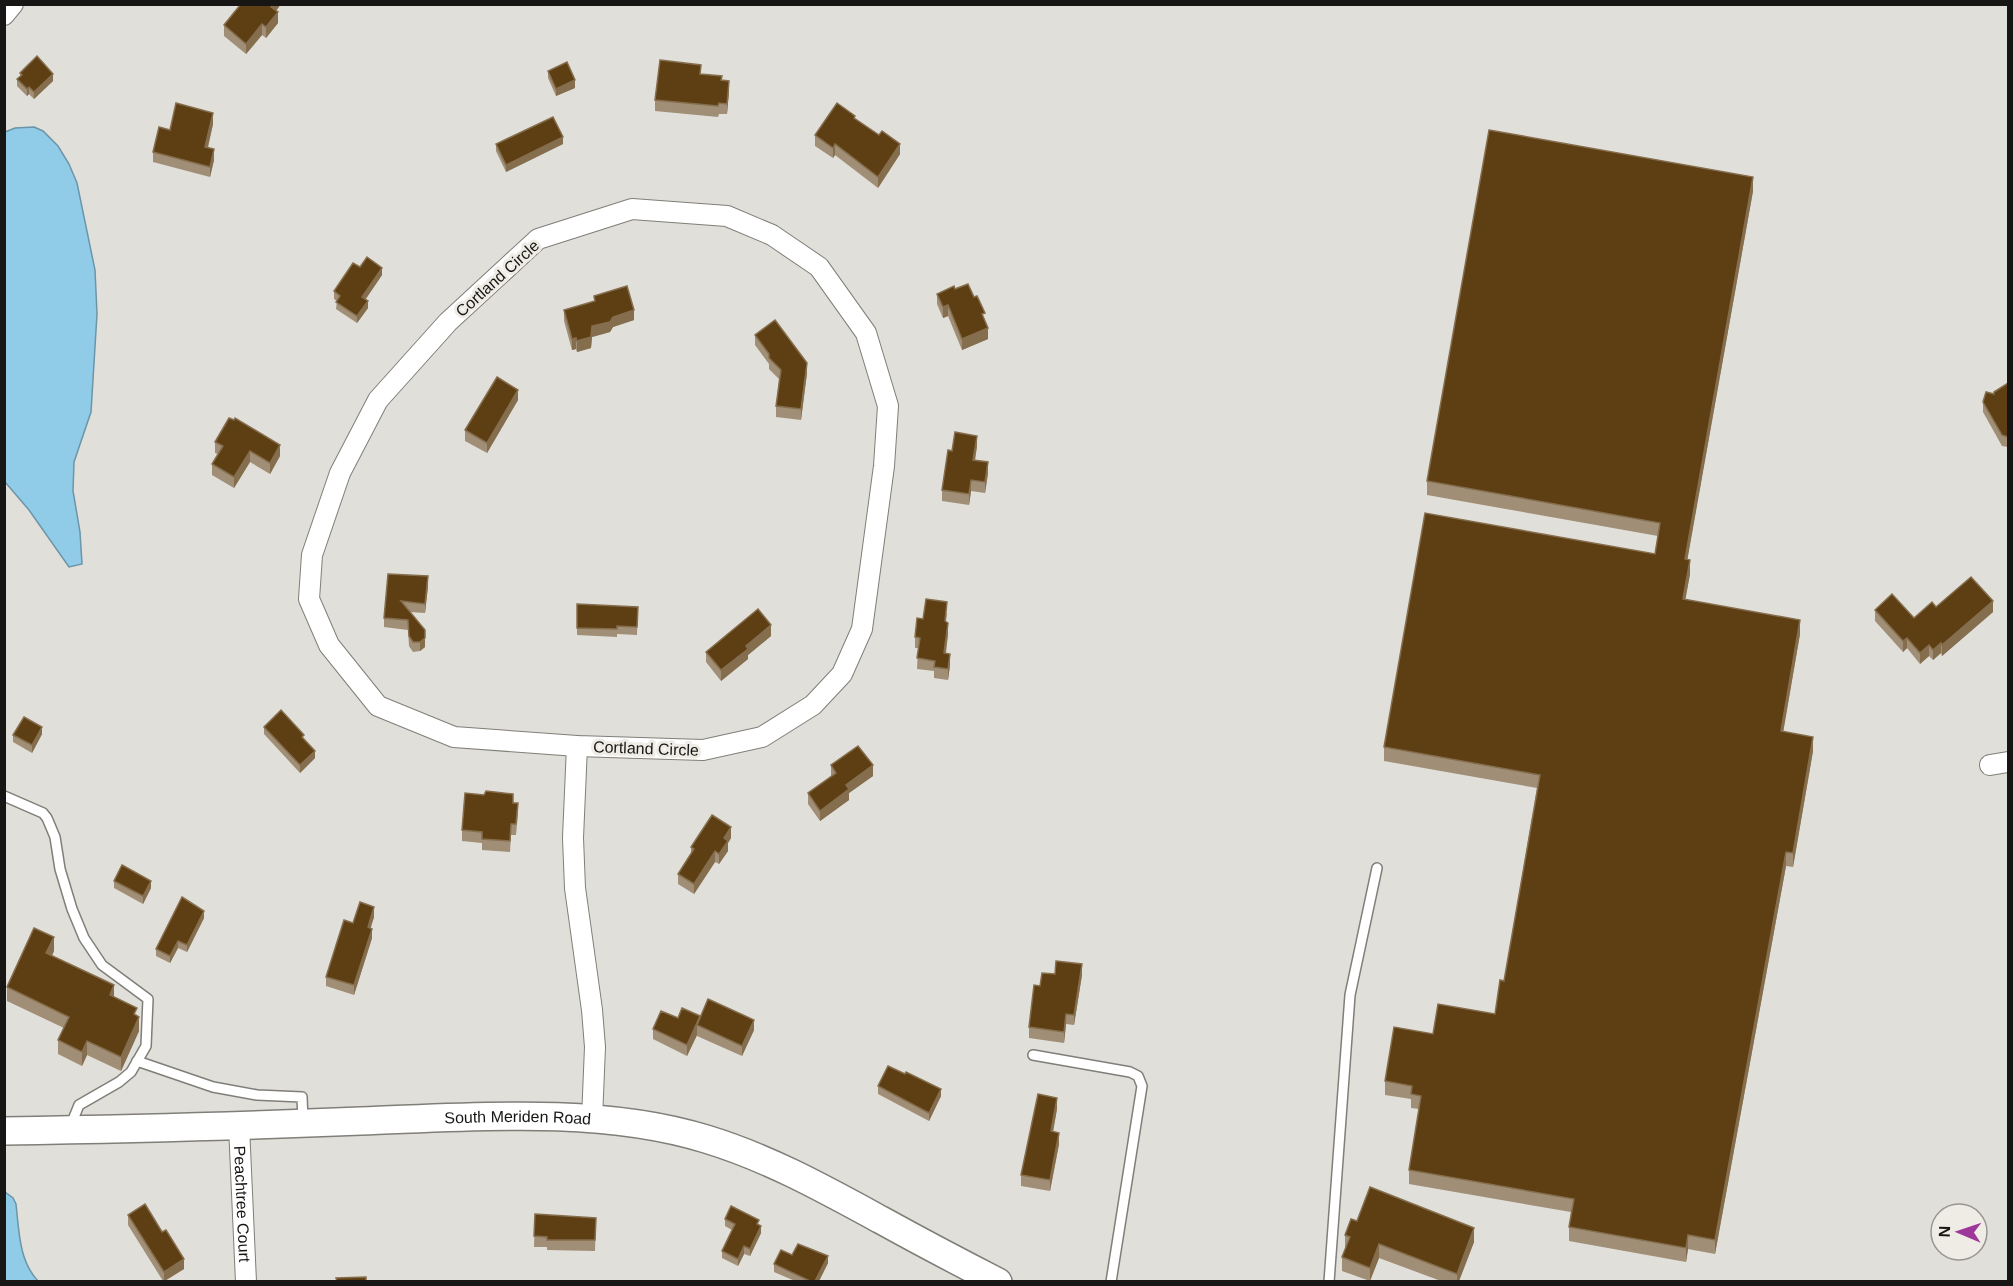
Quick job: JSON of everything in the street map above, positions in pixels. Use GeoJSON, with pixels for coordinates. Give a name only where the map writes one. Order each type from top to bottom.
{"type":"FeatureCollection","features":[{"type":"Feature","properties":{"kind":"main road","name":"South Meriden Road"},"geometry":{"type":"LineString","coordinates":[[4,1131],[239,1126],[474,1117],[592,1119],[635,1123],[714,1141],[769,1162],[808,1180],[998,1281]]}},
{"type":"Feature","properties":{"kind":"street"},"geometry":{"type":"LineString","coordinates":[[4,15],[13,4]]}},
{"type":"Feature","properties":{"kind":"street","name":"Cortland Circle"},"geometry":{"type":"LineString","coordinates":[[632,209],[727,216],[772,234],[819,267],[866,333],[888,406],[884,466],[862,629],[842,674],[813,705],[762,737],[704,750],[577,746],[454,737],[378,706],[329,645],[309,598],[312,555],[340,473],[378,400],[448,322],[538,239],[632,209]]}},
{"type":"Feature","properties":{"kind":"street","name":"Cortland Circle"},"geometry":{"type":"LineString","coordinates":[[577,746],[573,838],[575,888],[594,1037],[592,1119]]}},
{"type":"Feature","properties":{"kind":"street","name":"Peachtree Court"},"geometry":{"type":"LineString","coordinates":[[239,1126],[246,1281]]}},
{"type":"Feature","properties":{"kind":"lane"},"geometry":{"type":"LineString","coordinates":[[4,796],[43,813],[47,818],[55,837],[60,869],[72,909],[84,938],[102,965],[148,999],[146,1046],[131,1072],[119,1082],[79,1105],[69,1130]]}},
{"type":"Feature","properties":{"kind":"lane"},"geometry":{"type":"LineString","coordinates":[[1329,1281],[1350,995],[1377,868]]}},
{"type":"Feature","properties":{"kind":"lane"},"geometry":{"type":"LineString","coordinates":[[1034,1055],[1130,1072],[1138,1076],[1142,1086],[1111,1281]]}},
{"type":"Feature","properties":{"kind":"lane"},"geometry":{"type":"LineString","coordinates":[[137,1061],[213,1087],[257,1095],[302,1097],[303,1123]]}},
{"type":"Feature","properties":{"kind":"water"},"geometry":{"type":"Polygon","coordinates":[[[34,127],[43,131],[58,146],[69,164],[77,183],[95,270],[97,314],[91,412],[74,462],[73,491],[80,532],[82,564],[69,567],[29,510],[5,482],[5,132],[15,128],[34,127]]]}},
{"type":"Feature","properties":{"kind":"water"},"geometry":{"type":"Polygon","coordinates":[[[5,1192],[13,1198],[16,1204],[23,1255],[38,1281],[5,1281],[5,1192]]]}},
{"type":"Feature","properties":{"kind":"building"},"geometry":{"type":"Polygon","coordinates":[[[241,4],[272,4],[271,7],[278,12],[266,27],[262,24],[246,44],[224,25],[241,4]]]}},
{"type":"Feature","properties":{"kind":"building"},"geometry":{"type":"Polygon","coordinates":[[[37,56],[53,74],[34,92],[29,87],[27,89],[17,79],[37,56]]]}},
{"type":"Feature","properties":{"kind":"building"},"geometry":{"type":"Polygon","coordinates":[[[660,60],[701,65],[700,74],[722,76],[721,80],[729,81],[727,104],[719,103],[718,106],[655,100],[660,60]]]}},
{"type":"Feature","properties":{"kind":"building"},"geometry":{"type":"Polygon","coordinates":[[[567,62],[575,80],[556,89],[548,71],[567,62]]]}},
{"type":"Feature","properties":{"kind":"building"},"geometry":{"type":"Polygon","coordinates":[[[176,103],[213,113],[205,147],[214,149],[210,167],[153,152],[159,127],[170,130],[176,103]]]}},
{"type":"Feature","properties":{"kind":"building"},"geometry":{"type":"Polygon","coordinates":[[[837,103],[879,135],[882,131],[900,144],[878,177],[835,144],[833,148],[815,135],[837,103]]]}},
{"type":"Feature","properties":{"kind":"building"},"geometry":{"type":"Polygon","coordinates":[[[553,117],[563,137],[506,165],[496,144],[553,117]]]}},
{"type":"Feature","properties":{"kind":"building"},"geometry":{"type":"Polygon","coordinates":[[[1489,130],[1753,177],[1685,559],[1690,560],[1683,599],[1800,620],[1781,731],[1813,737],[1793,853],[1786,852],[1715,1240],[1688,1235],[1686,1248],[1569,1227],[1574,1199],[1409,1170],[1421,1096],[1411,1094],[1412,1086],[1385,1081],[1394,1027],[1433,1034],[1438,1004],[1495,1014],[1500,980],[1504,981],[1540,775],[1384,747],[1425,513],[1655,554],[1660,523],[1427,481],[1489,130]]]}},
{"type":"Feature","properties":{"kind":"building"},"geometry":{"type":"Polygon","coordinates":[[[367,257],[382,268],[362,297],[368,301],[357,316],[336,302],[340,296],[334,291],[353,263],[360,267],[367,257]]]}},
{"type":"Feature","properties":{"kind":"building"},"geometry":{"type":"Polygon","coordinates":[[[968,284],[985,313],[982,314],[988,328],[962,339],[948,305],[943,307],[937,294],[954,286],[955,289],[968,284]]]}},
{"type":"Feature","properties":{"kind":"building"},"geometry":{"type":"Polygon","coordinates":[[[627,286],[634,310],[613,317],[610,322],[592,326],[591,337],[577,341],[576,338],[572,339],[564,310],[595,301],[594,296],[627,286]]]}},
{"type":"Feature","properties":{"kind":"building"},"geometry":{"type":"Polygon","coordinates":[[[775,320],[807,363],[801,409],[776,406],[781,370],[769,358],[769,354],[755,335],[775,320]]]}},
{"type":"Feature","properties":{"kind":"building"},"geometry":{"type":"Polygon","coordinates":[[[497,377],[518,390],[487,443],[465,430],[497,377]]]}},
{"type":"Feature","properties":{"kind":"building"},"geometry":{"type":"Polygon","coordinates":[[[2008,383],[2008,437],[2002,435],[1983,402],[1986,392],[1994,394],[2008,383]]]}},
{"type":"Feature","properties":{"kind":"building"},"geometry":{"type":"Polygon","coordinates":[[[229,418],[234,420],[235,418],[280,445],[270,463],[250,451],[234,477],[212,464],[223,446],[215,442],[229,418]]]}},
{"type":"Feature","properties":{"kind":"building"},"geometry":{"type":"Polygon","coordinates":[[[955,432],[977,436],[973,460],[988,462],[985,482],[971,480],[969,494],[942,490],[948,450],[952,451],[955,432]]]}},
{"type":"Feature","properties":{"kind":"building"},"geometry":{"type":"Polygon","coordinates":[[[388,574],[428,576],[425,604],[401,601],[425,630],[425,638],[420,642],[413,642],[409,636],[408,620],[384,618],[388,574]]]}},
{"type":"Feature","properties":{"kind":"building"},"geometry":{"type":"Polygon","coordinates":[[[1971,577],[1993,601],[1942,645],[1941,643],[1933,650],[1929,645],[1920,653],[1907,638],[1903,641],[1875,610],[1892,594],[1914,618],[1932,602],[1936,607],[1971,577]]]}},
{"type":"Feature","properties":{"kind":"building"},"geometry":{"type":"Polygon","coordinates":[[[926,599],[947,602],[945,621],[948,623],[944,653],[950,654],[948,669],[934,667],[935,661],[917,658],[920,638],[915,637],[917,618],[923,619],[926,599]]]}},
{"type":"Feature","properties":{"kind":"building"},"geometry":{"type":"Polygon","coordinates":[[[577,604],[638,607],[637,627],[577,628],[577,604]]]}},
{"type":"Feature","properties":{"kind":"building"},"geometry":{"type":"Polygon","coordinates":[[[758,609],[771,625],[746,646],[748,649],[721,670],[706,652],[758,609]]]}},
{"type":"Feature","properties":{"kind":"building"},"geometry":{"type":"Polygon","coordinates":[[[281,710],[315,751],[300,765],[264,727],[281,710]]]}},
{"type":"Feature","properties":{"kind":"building"},"geometry":{"type":"Polygon","coordinates":[[[24,717],[42,727],[32,745],[13,735],[24,717]]]}},
{"type":"Feature","properties":{"kind":"building"},"geometry":{"type":"Polygon","coordinates":[[[858,746],[873,765],[846,785],[849,789],[820,811],[808,793],[836,773],[831,765],[858,746]]]}},
{"type":"Feature","properties":{"kind":"building"},"geometry":{"type":"Polygon","coordinates":[[[486,791],[513,794],[513,803],[518,803],[516,824],[511,824],[510,841],[482,839],[482,832],[462,830],[465,793],[484,795],[486,791]]]}},
{"type":"Feature","properties":{"kind":"building"},"geometry":{"type":"Polygon","coordinates":[[[712,815],[731,827],[724,838],[728,841],[719,854],[715,851],[694,884],[678,874],[694,849],[691,847],[712,815]]]}},
{"type":"Feature","properties":{"kind":"building"},"geometry":{"type":"Polygon","coordinates":[[[122,865],[151,881],[143,896],[114,881],[122,865]]]}},
{"type":"Feature","properties":{"kind":"building"},"geometry":{"type":"Polygon","coordinates":[[[182,897],[204,911],[187,945],[178,941],[170,956],[156,949],[182,897]]]}},
{"type":"Feature","properties":{"kind":"building"},"geometry":{"type":"Polygon","coordinates":[[[360,902],[374,907],[368,927],[372,929],[354,985],[326,977],[344,920],[353,923],[360,902]]]}},
{"type":"Feature","properties":{"kind":"building"},"geometry":{"type":"Polygon","coordinates":[[[34,928],[54,937],[46,953],[114,985],[110,995],[137,1008],[134,1014],[139,1017],[121,1057],[87,1041],[82,1052],[58,1040],[69,1017],[7,987],[34,928]]]}},
{"type":"Feature","properties":{"kind":"building"},"geometry":{"type":"Polygon","coordinates":[[[1056,961],[1082,964],[1074,1015],[1066,1014],[1064,1032],[1029,1027],[1034,985],[1040,986],[1042,973],[1055,974],[1056,961]]]}},
{"type":"Feature","properties":{"kind":"building"},"geometry":{"type":"Polygon","coordinates":[[[708,999],[754,1020],[742,1046],[697,1025],[708,999]]]}},
{"type":"Feature","properties":{"kind":"building"},"geometry":{"type":"Polygon","coordinates":[[[682,1008],[700,1016],[687,1045],[653,1029],[661,1011],[678,1018],[682,1008]]]}},
{"type":"Feature","properties":{"kind":"building"},"geometry":{"type":"Polygon","coordinates":[[[888,1066],[941,1089],[929,1113],[878,1086],[888,1066]]]}},
{"type":"Feature","properties":{"kind":"building"},"geometry":{"type":"Polygon","coordinates":[[[1038,1094],[1057,1098],[1051,1131],[1059,1133],[1050,1180],[1021,1175],[1038,1094]]]}},
{"type":"Feature","properties":{"kind":"building"},"geometry":{"type":"Polygon","coordinates":[[[1370,1187],[1474,1228],[1457,1274],[1379,1244],[1370,1268],[1342,1257],[1350,1237],[1345,1235],[1351,1219],[1357,1221],[1370,1187]]]}},
{"type":"Feature","properties":{"kind":"building"},"geometry":{"type":"Polygon","coordinates":[[[145,1204],[162,1232],[166,1230],[184,1259],[164,1272],[128,1215],[145,1204]]]}},
{"type":"Feature","properties":{"kind":"building"},"geometry":{"type":"Polygon","coordinates":[[[731,1206],[759,1220],[757,1224],[761,1226],[750,1249],[744,1246],[738,1259],[722,1251],[735,1224],[725,1219],[731,1206]]]}},
{"type":"Feature","properties":{"kind":"building"},"geometry":{"type":"Polygon","coordinates":[[[535,1214],[596,1218],[595,1240],[547,1240],[547,1237],[534,1236],[535,1214]]]}},
{"type":"Feature","properties":{"kind":"building"},"geometry":{"type":"Polygon","coordinates":[[[798,1244],[828,1256],[815,1281],[810,1281],[774,1264],[781,1250],[792,1255],[798,1244]]]}},
{"type":"Feature","properties":{"kind":"building"},"geometry":{"type":"Polygon","coordinates":[[[366,1277],[366,1281],[337,1281],[336,1278],[366,1277]]]}}]}
